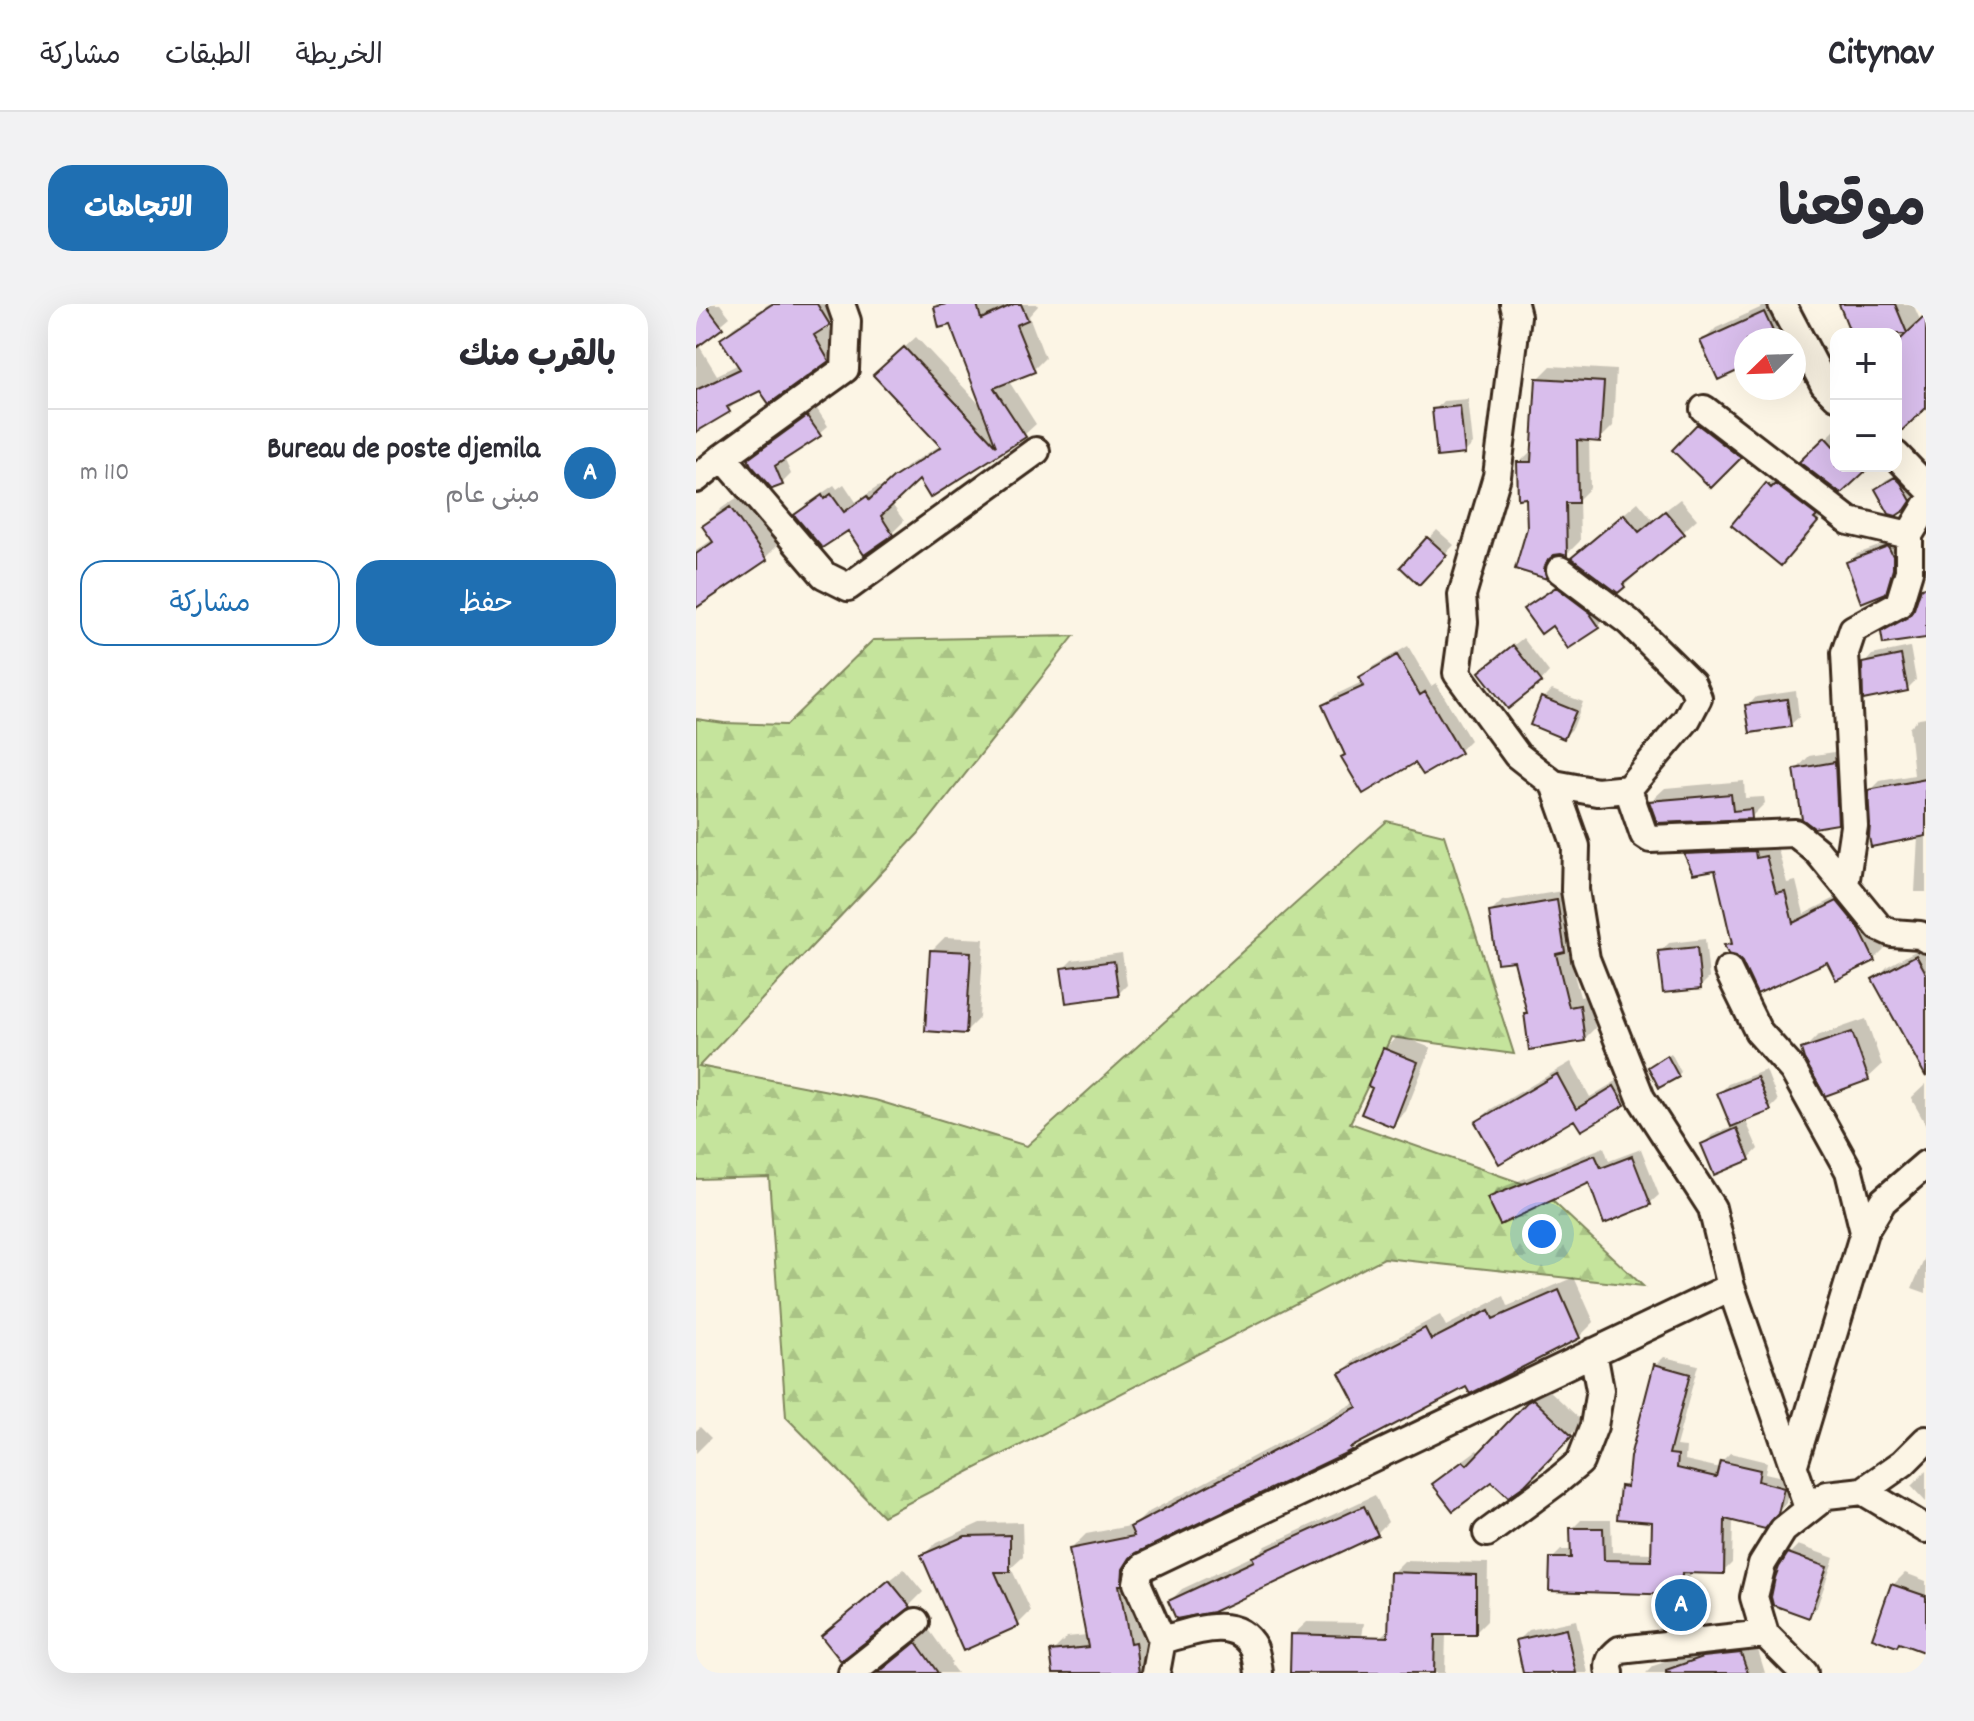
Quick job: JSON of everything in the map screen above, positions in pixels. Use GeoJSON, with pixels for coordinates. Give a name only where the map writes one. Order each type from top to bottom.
{"type":"FeatureCollection","features":[{"type":"Feature","properties":{"kind":"street"},"geometry":{"type":"LineString","coordinates":[[696,479],[845,369],[847,321],[841,304]]}},
{"type":"Feature","properties":{"kind":"street"},"geometry":{"type":"LineString","coordinates":[[1514,304],[1517,316],[1497,476],[1462,595],[1464,622],[1457,673],[1517,755],[1554,784],[1597,792],[1628,789],[1687,719],[1698,698],[1692,684],[1629,622],[1560,570]]}},
{"type":"Feature","properties":{"kind":"street"},"geometry":{"type":"LineString","coordinates":[[1782,304],[1830,390]]}},
{"type":"Feature","properties":{"kind":"street"},"geometry":{"type":"LineString","coordinates":[[1704,409],[1849,521],[1909,535]]}},
{"type":"Feature","properties":{"kind":"street"},"geometry":{"type":"LineString","coordinates":[[723,457],[824,575],[848,587],[1036,451]]}},
{"type":"Feature","properties":{"kind":"street"},"geometry":{"type":"LineString","coordinates":[[1902,461],[1926,486]]}},
{"type":"Feature","properties":{"kind":"street"},"geometry":{"type":"LineString","coordinates":[[1845,885],[1854,826],[1845,653],[1853,629],[1899,604],[1909,571],[1909,535],[1926,507]]}},
{"type":"Feature","properties":{"kind":"street"},"geometry":{"type":"LineString","coordinates":[[1554,784],[1576,846],[1575,890],[1586,959],[1641,1098],[1712,1208],[1731,1287],[1808,1508]]}},
{"type":"Feature","properties":{"kind":"street"},"geometry":{"type":"LineString","coordinates":[[1628,789],[1644,835],[1650,839],[1795,833],[1817,851],[1879,927],[1892,933],[1924,935]]}},
{"type":"Feature","properties":{"kind":"street"},"geometry":{"type":"LineString","coordinates":[[1728,970],[1758,1031],[1793,1070],[1849,1171],[1864,1232]]}},
{"type":"Feature","properties":{"kind":"street"},"geometry":{"type":"LineString","coordinates":[[1794,1464],[1864,1232],[1883,1201],[1926,1164]]}},
{"type":"Feature","properties":{"kind":"street"},"geometry":{"type":"LineString","coordinates":[[1156,1673],[1162,1640],[1137,1583],[1143,1567],[1731,1287]]}},
{"type":"Feature","properties":{"kind":"street"},"geometry":{"type":"LineString","coordinates":[[1487,1533],[1580,1462],[1594,1426],[1600,1390],[1593,1352]]}},
{"type":"Feature","properties":{"kind":"street"},"geometry":{"type":"LineString","coordinates":[[1804,1673],[1765,1634],[1754,1597],[1762,1564],[1783,1530],[1808,1508],[1827,1495],[1863,1491],[1903,1463],[1926,1440]]}},
{"type":"Feature","properties":{"kind":"street"},"geometry":{"type":"LineString","coordinates":[[1863,1491],[1926,1529]]}},
{"type":"Feature","properties":{"kind":"street"},"geometry":{"type":"LineString","coordinates":[[852,1673],[916,1622]]}},
{"type":"Feature","properties":{"kind":"street"},"geometry":{"type":"LineString","coordinates":[[1162,1640],[1204,1629],[1231,1628],[1246,1636],[1255,1651],[1259,1673]]}},
{"type":"Feature","properties":{"kind":"street"},"geometry":{"type":"LineString","coordinates":[[1610,1673],[1608,1665],[1612,1656],[1620,1650],[1765,1634]]}},
{"type":"Feature","properties":{"kind":"green space"},"geometry":{"type":"Polygon","coordinates":[[[1074,636],[918,834],[699,1066],[875,1100],[1027,1146],[1387,821],[1444,835],[1514,1054],[1391,1037],[1350,1123],[1541,1190],[1643,1286],[1384,1258],[883,1516],[786,1417],[769,1177],[696,1179],[696,719],[786,725],[873,640],[1074,636]]]}},
{"type":"Feature","properties":{"kind":"building"},"geometry":{"type":"Polygon","coordinates":[[[696,304],[705,304],[723,328],[696,348],[696,304]]]}},
{"type":"Feature","properties":{"kind":"building"},"geometry":{"type":"Polygon","coordinates":[[[772,304],[817,304],[830,325],[814,335],[829,361],[769,404],[760,391],[727,407],[730,412],[696,432],[696,390],[740,369],[720,339],[772,304]]]}},
{"type":"Feature","properties":{"kind":"building"},"geometry":{"type":"Polygon","coordinates":[[[977,304],[981,319],[1014,304],[1021,304],[1028,320],[1016,325],[1035,372],[994,388],[1026,437],[930,498],[919,480],[881,516],[893,535],[864,555],[848,531],[822,548],[794,515],[822,495],[824,499],[831,494],[844,512],[867,496],[869,500],[893,478],[941,447],[873,375],[904,347],[996,446],[950,325],[939,328],[934,307],[977,304]]]}},
{"type":"Feature","properties":{"kind":"building"},"geometry":{"type":"Polygon","coordinates":[[[1839,304],[1895,304],[1907,333],[1926,315],[1926,408],[1902,430],[1902,338],[1906,334],[1902,334],[1902,328],[1849,328],[1839,304]]]}},
{"type":"Feature","properties":{"kind":"building"},"geometry":{"type":"Polygon","coordinates":[[[1764,312],[1771,328],[1734,328],[1734,373],[1718,380],[1700,341],[1764,312]]]}},
{"type":"Feature","properties":{"kind":"building"},"geometry":{"type":"Polygon","coordinates":[[[1536,378],[1604,382],[1600,442],[1577,440],[1578,503],[1566,503],[1567,556],[1554,555],[1548,560],[1544,569],[1547,579],[1515,569],[1527,528],[1526,498],[1518,499],[1517,462],[1531,462],[1536,378]]]}},
{"type":"Feature","properties":{"kind":"building"},"geometry":{"type":"Polygon","coordinates":[[[1460,406],[1465,454],[1437,457],[1432,409],[1460,406]]]}},
{"type":"Feature","properties":{"kind":"building"},"geometry":{"type":"Polygon","coordinates":[[[807,416],[821,436],[775,466],[783,485],[772,489],[748,459],[807,416]]]}},
{"type":"Feature","properties":{"kind":"building"},"geometry":{"type":"Polygon","coordinates":[[[1697,424],[1741,458],[1711,488],[1672,450],[1697,424]]]}},
{"type":"Feature","properties":{"kind":"building"},"geometry":{"type":"Polygon","coordinates":[[[1825,437],[1830,442],[1830,472],[1865,472],[1841,494],[1799,462],[1825,437]]]}},
{"type":"Feature","properties":{"kind":"building"},"geometry":{"type":"Polygon","coordinates":[[[1895,477],[1911,501],[1896,516],[1889,514],[1875,489],[1895,477]]]}},
{"type":"Feature","properties":{"kind":"building"},"geometry":{"type":"Polygon","coordinates":[[[1766,483],[1771,488],[1775,484],[1817,516],[1814,519],[1818,522],[1781,566],[1731,525],[1766,483]]]}},
{"type":"Feature","properties":{"kind":"building"},"geometry":{"type":"Polygon","coordinates":[[[730,507],[767,560],[696,608],[696,554],[713,542],[702,526],[730,507]]]}},
{"type":"Feature","properties":{"kind":"building"},"geometry":{"type":"Polygon","coordinates":[[[1665,511],[1685,534],[1623,584],[1625,587],[1618,593],[1571,558],[1624,514],[1639,532],[1665,511]]]}},
{"type":"Feature","properties":{"kind":"building"},"geometry":{"type":"Polygon","coordinates":[[[1427,537],[1447,555],[1419,585],[1400,567],[1427,537]]]}},
{"type":"Feature","properties":{"kind":"building"},"geometry":{"type":"Polygon","coordinates":[[[1888,546],[1893,556],[1893,569],[1886,593],[1861,603],[1846,562],[1888,546]]]}},
{"type":"Feature","properties":{"kind":"building"},"geometry":{"type":"Polygon","coordinates":[[[1556,587],[1592,614],[1600,628],[1568,649],[1552,626],[1541,634],[1523,609],[1556,587]]]}},
{"type":"Feature","properties":{"kind":"building"},"geometry":{"type":"Polygon","coordinates":[[[1926,587],[1926,638],[1883,644],[1881,632],[1908,617],[1921,588],[1926,587]]]}},
{"type":"Feature","properties":{"kind":"building"},"geometry":{"type":"Polygon","coordinates":[[[1513,645],[1542,682],[1508,709],[1479,672],[1513,645]]]}},
{"type":"Feature","properties":{"kind":"building"},"geometry":{"type":"Polygon","coordinates":[[[1397,655],[1420,695],[1425,692],[1461,753],[1423,775],[1415,763],[1363,794],[1341,757],[1345,755],[1322,705],[1364,686],[1359,677],[1397,655]]]}},
{"type":"Feature","properties":{"kind":"building"},"geometry":{"type":"Polygon","coordinates":[[[1901,655],[1908,691],[1863,700],[1862,663],[1901,655]]]}},
{"type":"Feature","properties":{"kind":"building"},"geometry":{"type":"Polygon","coordinates":[[[1541,697],[1576,711],[1564,739],[1530,725],[1541,697]]]}},
{"type":"Feature","properties":{"kind":"building"},"geometry":{"type":"Polygon","coordinates":[[[1787,699],[1791,727],[1750,733],[1745,705],[1787,699]]]}},
{"type":"Feature","properties":{"kind":"building"},"geometry":{"type":"Polygon","coordinates":[[[1835,762],[1838,824],[1814,828],[1802,819],[1794,769],[1835,762]]]}},
{"type":"Feature","properties":{"kind":"building"},"geometry":{"type":"Polygon","coordinates":[[[1926,779],[1926,836],[1871,847],[1868,790],[1926,779]]]}},
{"type":"Feature","properties":{"kind":"building"},"geometry":{"type":"Polygon","coordinates":[[[1731,794],[1733,811],[1751,809],[1752,819],[1657,823],[1649,801],[1731,794]]]}},
{"type":"Feature","properties":{"kind":"building"},"geometry":{"type":"Polygon","coordinates":[[[1755,851],[1756,858],[1766,856],[1776,893],[1785,891],[1793,923],[1837,901],[1859,928],[1875,961],[1836,980],[1827,962],[1757,994],[1742,962],[1728,954],[1724,945],[1732,944],[1715,870],[1693,874],[1684,854],[1755,851]]]}},
{"type":"Feature","properties":{"kind":"building"},"geometry":{"type":"Polygon","coordinates":[[[1557,900],[1565,952],[1556,954],[1569,1007],[1580,1005],[1585,1041],[1529,1050],[1524,1013],[1527,1013],[1514,961],[1497,963],[1489,912],[1557,900]]]}},
{"type":"Feature","properties":{"kind":"building"},"geometry":{"type":"Polygon","coordinates":[[[1697,947],[1701,989],[1663,993],[1658,951],[1697,947]]]}},
{"type":"Feature","properties":{"kind":"building"},"geometry":{"type":"Polygon","coordinates":[[[930,950],[971,952],[966,1034],[925,1031],[930,950]]]}},
{"type":"Feature","properties":{"kind":"building"},"geometry":{"type":"Polygon","coordinates":[[[1916,955],[1926,973],[1926,1077],[1872,979],[1916,955]]]}},
{"type":"Feature","properties":{"kind":"building"},"geometry":{"type":"Polygon","coordinates":[[[1114,961],[1119,996],[1066,1003],[1061,968],[1114,961]]]}},
{"type":"Feature","properties":{"kind":"building"},"geometry":{"type":"Polygon","coordinates":[[[1852,1032],[1869,1080],[1825,1096],[1801,1049],[1852,1032]]]}},
{"type":"Feature","properties":{"kind":"building"},"geometry":{"type":"Polygon","coordinates":[[[1383,1048],[1418,1062],[1393,1127],[1361,1114],[1383,1048]]]}},
{"type":"Feature","properties":{"kind":"building"},"geometry":{"type":"Polygon","coordinates":[[[1667,1055],[1679,1077],[1659,1088],[1648,1067],[1667,1055]]]}},
{"type":"Feature","properties":{"kind":"building"},"geometry":{"type":"Polygon","coordinates":[[[1557,1074],[1576,1109],[1614,1086],[1625,1105],[1581,1131],[1574,1120],[1499,1164],[1475,1122],[1557,1074]]]}},
{"type":"Feature","properties":{"kind":"building"},"geometry":{"type":"Polygon","coordinates":[[[1757,1077],[1771,1111],[1731,1127],[1717,1093],[1757,1077]]]}},
{"type":"Feature","properties":{"kind":"building"},"geometry":{"type":"Polygon","coordinates":[[[1737,1128],[1750,1160],[1714,1175],[1701,1144],[1737,1128]]]}},
{"type":"Feature","properties":{"kind":"building"},"geometry":{"type":"Polygon","coordinates":[[[1595,1155],[1601,1168],[1632,1156],[1651,1205],[1604,1224],[1589,1183],[1500,1225],[1487,1198],[1595,1155]]]}},
{"type":"Feature","properties":{"kind":"building"},"geometry":{"type":"Polygon","coordinates":[[[1559,1290],[1580,1338],[1470,1394],[1466,1387],[1350,1448],[1352,1450],[1130,1558],[1123,1569],[1122,1585],[1119,1585],[1130,1643],[1135,1642],[1139,1673],[1053,1673],[1050,1651],[1088,1647],[1069,1549],[1134,1536],[1130,1527],[1357,1407],[1339,1373],[1425,1328],[1431,1340],[1489,1310],[1493,1319],[1559,1290]]]}},
{"type":"Feature","properties":{"kind":"building"},"geometry":{"type":"Polygon","coordinates":[[[1654,1364],[1690,1374],[1669,1454],[1678,1455],[1677,1468],[1716,1477],[1720,1461],[1760,1470],[1758,1481],[1784,1488],[1778,1514],[1765,1529],[1725,1519],[1724,1574],[1682,1573],[1681,1595],[1549,1591],[1550,1558],[1571,1558],[1570,1528],[1603,1528],[1604,1560],[1651,1561],[1652,1522],[1617,1519],[1620,1486],[1627,1487],[1630,1457],[1654,1364]]]}},
{"type":"Feature","properties":{"kind":"building"},"geometry":{"type":"Polygon","coordinates":[[[1533,1399],[1572,1436],[1525,1485],[1508,1497],[1492,1482],[1453,1511],[1432,1484],[1463,1461],[1467,1465],[1533,1399]]]}},
{"type":"Feature","properties":{"kind":"building"},"geometry":{"type":"Polygon","coordinates":[[[1364,1506],[1378,1535],[1213,1612],[1176,1619],[1168,1601],[1254,1561],[1252,1557],[1364,1506]]]}},
{"type":"Feature","properties":{"kind":"building"},"geometry":{"type":"Polygon","coordinates":[[[1010,1535],[1010,1572],[995,1572],[1019,1626],[963,1651],[921,1555],[965,1536],[1010,1535]]]}},
{"type":"Feature","properties":{"kind":"building"},"geometry":{"type":"Polygon","coordinates":[[[1788,1553],[1827,1567],[1809,1618],[1773,1605],[1771,1597],[1775,1578],[1788,1553]]]}},
{"type":"Feature","properties":{"kind":"building"},"geometry":{"type":"Polygon","coordinates":[[[1390,1572],[1476,1575],[1476,1635],[1435,1635],[1434,1673],[1290,1673],[1291,1634],[1388,1637],[1390,1572]]]}},
{"type":"Feature","properties":{"kind":"building"},"geometry":{"type":"Polygon","coordinates":[[[889,1580],[911,1607],[841,1661],[821,1636],[889,1580]]]}},
{"type":"Feature","properties":{"kind":"building"},"geometry":{"type":"Polygon","coordinates":[[[1891,1584],[1926,1596],[1926,1653],[1899,1643],[1897,1647],[1872,1638],[1891,1584]]]}},
{"type":"Feature","properties":{"kind":"building"},"geometry":{"type":"Polygon","coordinates":[[[1566,1629],[1576,1673],[1523,1673],[1516,1640],[1566,1629]]]}},
{"type":"Feature","properties":{"kind":"building"},"geometry":{"type":"Polygon","coordinates":[[[916,1642],[938,1673],[878,1673],[916,1642]]]}},
{"type":"Feature","properties":{"kind":"building"},"geometry":{"type":"Polygon","coordinates":[[[1741,1653],[1748,1673],[1666,1673],[1666,1670],[1703,1657],[1741,1653]]]}},
{"type":"Feature","properties":{"kind":"place","name":"Bureau de poste djemila"},"geometry":{"type":"Point","coordinates":[1681,1605]}}]}
